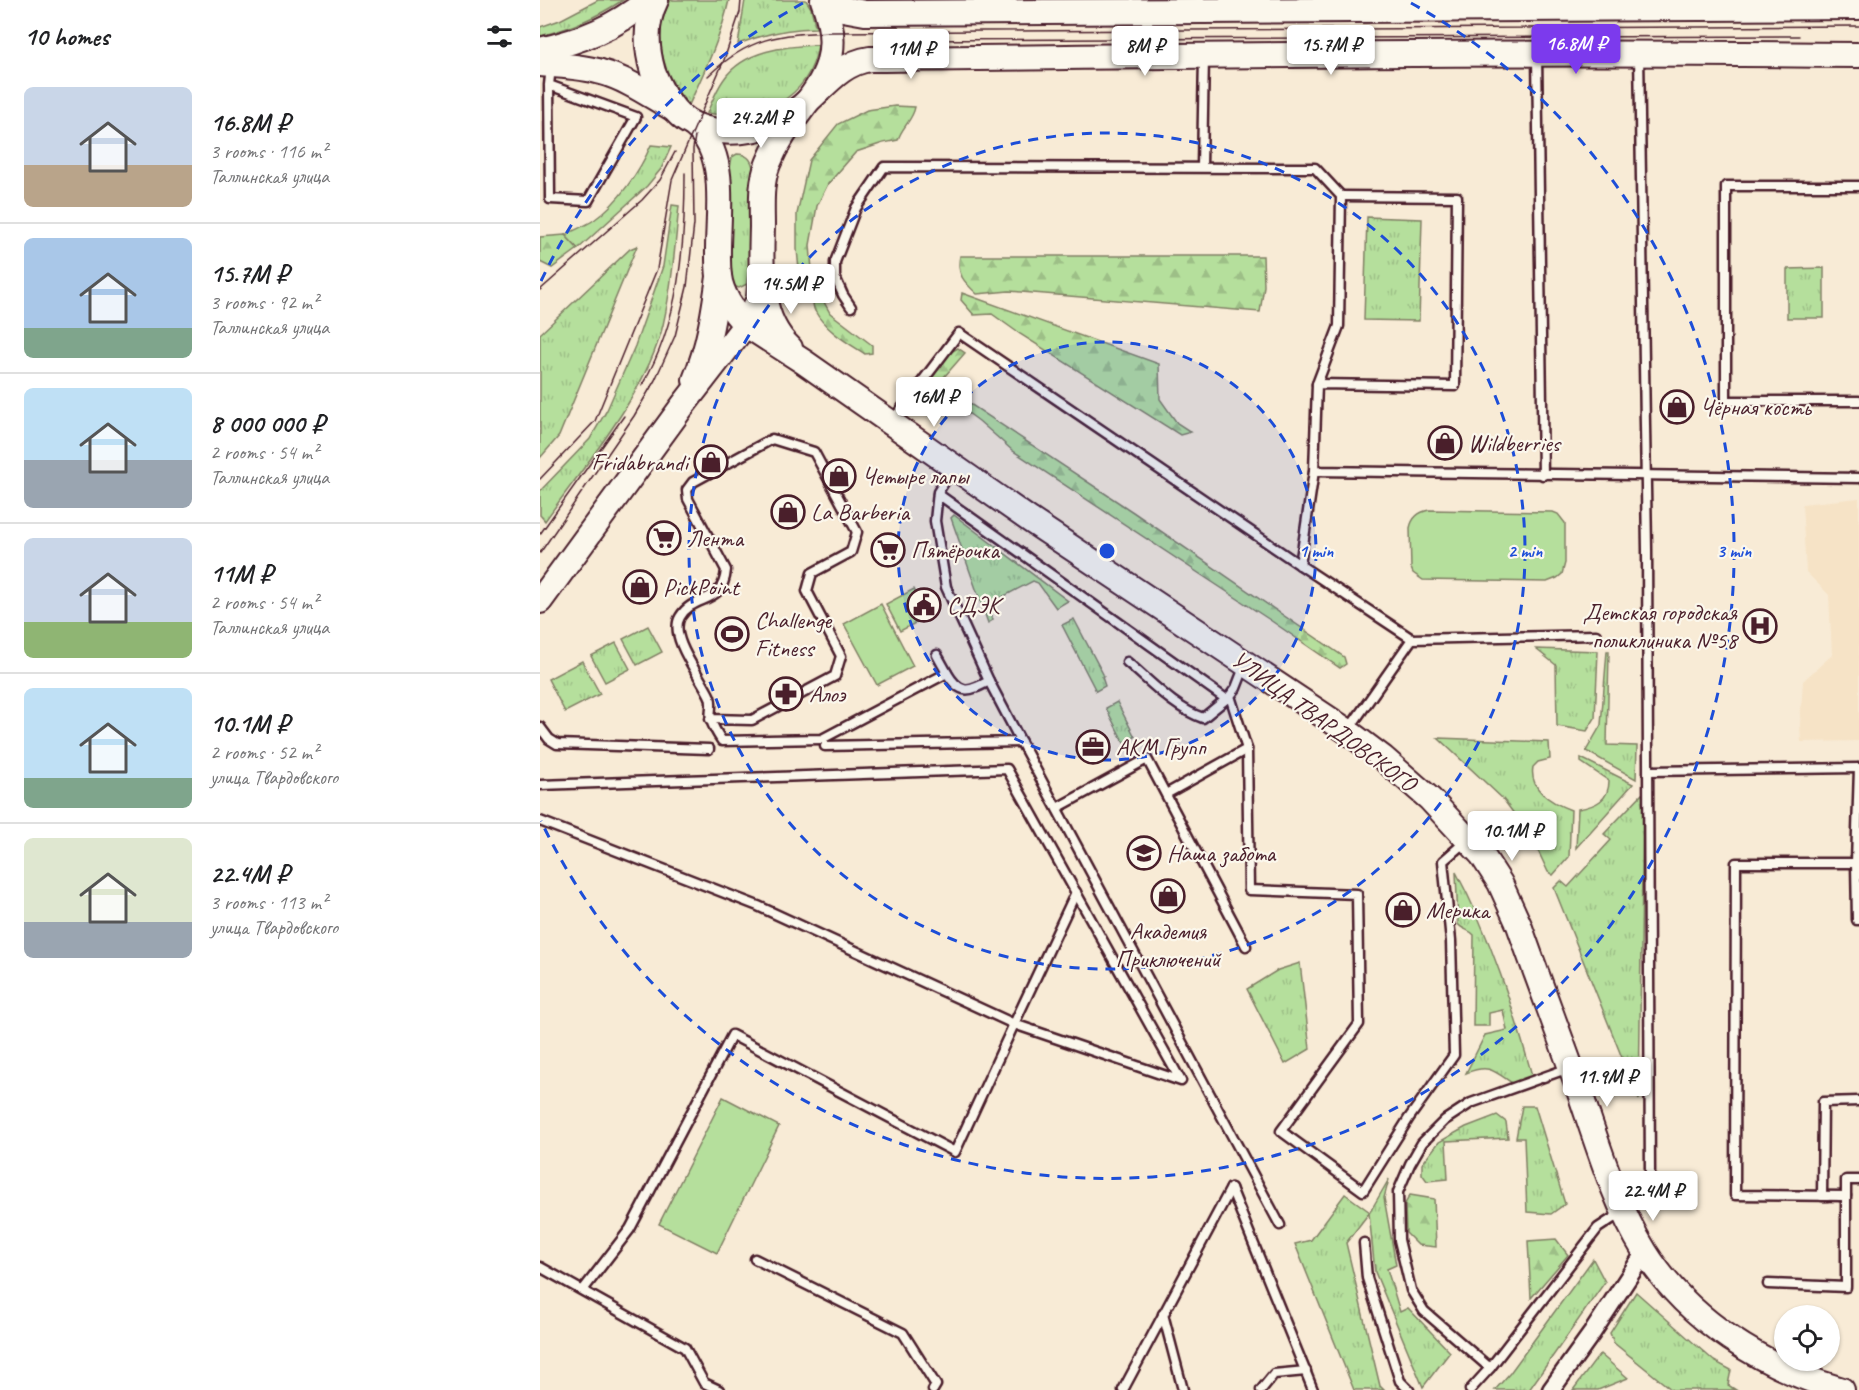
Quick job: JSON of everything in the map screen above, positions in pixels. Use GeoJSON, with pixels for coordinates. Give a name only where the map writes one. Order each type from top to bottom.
{"type":"FeatureCollection","features":[{"type":"Feature","properties":{"kind":"main road"},"geometry":{"type":"LineString","coordinates":[[550,62],[588,37],[622,20],[648,0]]}},
{"type":"Feature","properties":{"kind":"main road","name":"УЛИЦА ТВАРДОВСКОГО"},"geometry":{"type":"LineString","coordinates":[[656,0],[651,10],[647,29],[649,53],[656,79],[665,96],[705,134],[712,146],[718,179],[719,277],[730,305],[745,324],[1347,731],[1406,777],[1469,839],[1492,869],[1515,914],[1604,1162],[1624,1211],[1645,1252],[1684,1301],[1723,1333],[1789,1370],[1842,1390]]}},
{"type":"Feature","properties":{"kind":"main road"},"geometry":{"type":"LineString","coordinates":[[809,99],[827,71],[833,50],[831,22],[823,0]]}},
{"type":"Feature","properties":{"kind":"main road"},"geometry":{"type":"LineString","coordinates":[[829,0],[843,9],[865,13],[1859,7]]}},
{"type":"Feature","properties":{"kind":"main road"},"geometry":{"type":"LineString","coordinates":[[550,62],[610,75],[629,83],[687,119],[716,130],[753,130],[773,124],[790,115],[844,68],[870,59],[1537,54],[1859,56]]}},
{"type":"Feature","properties":{"kind":"main road","name":"УЛИЦА ТВАРДОВСКОГО"},"geometry":{"type":"LineString","coordinates":[[804,362],[786,345],[767,312],[761,276],[762,190],[765,172],[779,143],[809,99]]}},
{"type":"Feature","properties":{"kind":"main road"},"geometry":{"type":"LineString","coordinates":[[540,601],[745,324],[759,299],[761,276]]}},
{"type":"Feature","properties":{"kind":"main road"},"geometry":{"type":"LineString","coordinates":[[684,404],[704,356],[719,277]]}},
{"type":"Feature","properties":{"kind":"street"},"geometry":{"type":"LineString","coordinates":[[1551,1390],[1645,1252]]}},
{"type":"Feature","properties":{"kind":"lane"},"geometry":{"type":"LineString","coordinates":[[1537,54],[1543,475]]}},
{"type":"Feature","properties":{"kind":"lane"},"geometry":{"type":"LineString","coordinates":[[1470,1390],[1490,1368],[1598,1228],[1624,1211],[1643,1192],[1650,1178],[1649,771],[1639,54]]}},
{"type":"Feature","properties":{"kind":"lane"},"geometry":{"type":"LineString","coordinates":[[1202,167],[1204,56]]}},
{"type":"Feature","properties":{"kind":"lane"},"geometry":{"type":"LineString","coordinates":[[550,62],[636,117],[588,201],[550,200],[550,62]]}},
{"type":"Feature","properties":{"kind":"lane"},"geometry":{"type":"LineString","coordinates":[[851,307],[835,277],[835,262],[856,208],[884,167],[1315,168],[1341,196],[1339,326],[1317,384],[1314,471],[1300,565]]}},
{"type":"Feature","properties":{"kind":"lane"},"geometry":{"type":"LineString","coordinates":[[1859,186],[1726,186],[1726,401],[1859,401]]}},
{"type":"Feature","properties":{"kind":"lane"},"geometry":{"type":"LineString","coordinates":[[1317,384],[1455,386],[1457,197],[1341,196]]}},
{"type":"Feature","properties":{"kind":"lane"},"geometry":{"type":"LineString","coordinates":[[891,423],[959,333],[1412,639],[1596,635]]}},
{"type":"Feature","properties":{"kind":"lane"},"geometry":{"type":"LineString","coordinates":[[710,719],[752,720],[835,676],[841,656],[807,591],[812,573],[851,552],[857,532],[814,452],[772,440],[693,482],[687,490],[688,498],[726,570],[725,582],[719,591],[690,607],[679,618],[677,625],[679,639],[711,700],[710,719],[722,741],[822,739],[947,673]]}},
{"type":"Feature","properties":{"kind":"lane"},"geometry":{"type":"LineString","coordinates":[[954,467],[938,494],[934,521],[946,587],[989,681],[1280,1225]]}},
{"type":"Feature","properties":{"kind":"lane"},"geometry":{"type":"LineString","coordinates":[[1314,471],[1859,478]]}},
{"type":"Feature","properties":{"kind":"lane"},"geometry":{"type":"LineString","coordinates":[[938,494],[1228,697],[1247,749],[1249,890],[1357,894],[1359,1024],[1281,1131],[1363,1191],[1409,1118],[1454,1055],[1451,941],[1443,861],[1469,839]]}},
{"type":"Feature","properties":{"kind":"lane"},"geometry":{"type":"LineString","coordinates":[[1347,731],[1412,639]]}},
{"type":"Feature","properties":{"kind":"lane"},"geometry":{"type":"LineString","coordinates":[[937,655],[951,681],[962,689],[969,691],[989,681]]}},
{"type":"Feature","properties":{"kind":"lane"},"geometry":{"type":"LineString","coordinates":[[1127,662],[1178,705],[1203,718],[1236,688],[1246,664]]}},
{"type":"Feature","properties":{"kind":"lane"},"geometry":{"type":"LineString","coordinates":[[540,727],[549,739],[557,744],[709,749]]}},
{"type":"Feature","properties":{"kind":"lane"},"geometry":{"type":"LineString","coordinates":[[825,746],[1021,742]]}},
{"type":"Feature","properties":{"kind":"lane"},"geometry":{"type":"LineString","coordinates":[[1166,794],[1247,749]]}},
{"type":"Feature","properties":{"kind":"lane"},"geometry":{"type":"LineString","coordinates":[[1057,808],[1147,759],[1246,946]]}},
{"type":"Feature","properties":{"kind":"lane"},"geometry":{"type":"LineString","coordinates":[[1649,771],[1859,768],[1856,863],[1857,920],[1859,920]]}},
{"type":"Feature","properties":{"kind":"lane"},"geometry":{"type":"LineString","coordinates":[[540,785],[1007,769],[1180,1080],[1014,1024],[758,906],[540,821]]}},
{"type":"Feature","properties":{"kind":"lane"},"geometry":{"type":"LineString","coordinates":[[1846,1196],[1735,1195],[1736,863],[1856,863]]}},
{"type":"Feature","properties":{"kind":"lane"},"geometry":{"type":"LineString","coordinates":[[583,1290],[630,1228],[732,1035],[955,1152],[1076,892]]}},
{"type":"Feature","properties":{"kind":"lane"},"geometry":{"type":"LineString","coordinates":[[1490,1368],[1424,1311],[1410,1290],[1399,1240],[1398,1192],[1422,1143],[1445,1120],[1471,1103],[1571,1067]]}},
{"type":"Feature","properties":{"kind":"lane"},"geometry":{"type":"LineString","coordinates":[[1846,1196],[1822,1196],[1823,1102],[1859,1101]]}},
{"type":"Feature","properties":{"kind":"lane"},"geometry":{"type":"LineString","coordinates":[[1768,1284],[1846,1287],[1846,1180],[1859,1180]]}},
{"type":"Feature","properties":{"kind":"lane"},"geometry":{"type":"LineString","coordinates":[[1123,1390],[1231,1188],[1313,1390]]}},
{"type":"Feature","properties":{"kind":"lane"},"geometry":{"type":"LineString","coordinates":[[1364,1243],[1367,1278],[1400,1382],[1409,1390]]}},
{"type":"Feature","properties":{"kind":"lane"},"geometry":{"type":"LineString","coordinates":[[754,1259],[903,1333],[936,1385],[933,1390]]}},
{"type":"Feature","properties":{"kind":"lane"},"geometry":{"type":"LineString","coordinates":[[540,1267],[685,1348],[704,1383],[719,1390]]}},
{"type":"Feature","properties":{"kind":"lane"},"geometry":{"type":"LineString","coordinates":[[1163,1314],[1184,1390]]}},
{"type":"Feature","properties":{"kind":"lane"},"geometry":{"type":"LineString","coordinates":[[1261,1390],[1274,1374],[1306,1371]]}},
{"type":"Feature","properties":{"kind":"shaded area"},"geometry":{"type":"Polygon","coordinates":[[[1859,498],[1859,741],[1801,742],[1803,681],[1832,655],[1829,595],[1806,572],[1802,504],[1859,498]]]}},
{"type":"Feature","properties":{"kind":"green space"},"geometry":{"type":"Polygon","coordinates":[[[598,0],[623,0],[583,22],[540,36],[540,27],[560,20],[598,0]]]}},
{"type":"Feature","properties":{"kind":"green space"},"geometry":{"type":"Polygon","coordinates":[[[671,0],[729,0],[717,40],[689,105],[672,82],[662,55],[661,27],[671,0]]]}},
{"type":"Feature","properties":{"kind":"green space"},"geometry":{"type":"Polygon","coordinates":[[[745,0],[806,0],[811,8],[816,28],[776,32],[738,44],[745,0]]]}},
{"type":"Feature","properties":{"kind":"green space"},"geometry":{"type":"Polygon","coordinates":[[[818,45],[813,64],[804,80],[793,93],[779,103],[745,114],[707,113],[724,79],[732,69],[743,62],[766,51],[818,45]]]}},
{"type":"Feature","properties":{"kind":"green space"},"geometry":{"type":"Polygon","coordinates":[[[895,106],[915,107],[898,140],[856,152],[828,184],[817,206],[810,245],[813,282],[830,313],[872,345],[872,353],[865,354],[831,330],[815,311],[813,292],[805,285],[799,270],[797,214],[809,160],[838,124],[867,110],[895,106]]]}},
{"type":"Feature","properties":{"kind":"green space"},"geometry":{"type":"Polygon","coordinates":[[[651,145],[671,147],[661,169],[647,186],[578,249],[565,235],[594,220],[620,196],[641,165],[651,145]]]}},
{"type":"Feature","properties":{"kind":"green space"},"geometry":{"type":"Polygon","coordinates":[[[737,154],[748,157],[753,167],[750,276],[747,284],[739,288],[733,286],[729,276],[730,168],[732,157],[737,154]]]}},
{"type":"Feature","properties":{"kind":"green space"},"geometry":{"type":"Polygon","coordinates":[[[672,205],[679,206],[673,266],[663,325],[655,351],[643,377],[613,427],[545,521],[540,515],[540,491],[590,439],[607,410],[635,346],[663,266],[672,205]]]}},
{"type":"Feature","properties":{"kind":"green space"},"geometry":{"type":"Polygon","coordinates":[[[1367,217],[1422,219],[1419,321],[1364,320],[1367,217]]]}},
{"type":"Feature","properties":{"kind":"green space"},"geometry":{"type":"Polygon","coordinates":[[[565,235],[578,249],[552,268],[540,262],[540,237],[565,235]]]}},
{"type":"Feature","properties":{"kind":"green space"},"geometry":{"type":"Polygon","coordinates":[[[637,246],[559,436],[540,458],[540,334],[630,249],[637,246]]]}},
{"type":"Feature","properties":{"kind":"green space"},"geometry":{"type":"Polygon","coordinates":[[[960,256],[1263,256],[1264,286],[1260,312],[1009,291],[977,294],[968,286],[960,273],[960,256]]]}},
{"type":"Feature","properties":{"kind":"green space"},"geometry":{"type":"Polygon","coordinates":[[[1824,268],[1824,318],[1787,318],[1787,269],[1824,268]]]}},
{"type":"Feature","properties":{"kind":"green space"},"geometry":{"type":"Polygon","coordinates":[[[962,293],[1159,364],[1160,399],[1177,423],[1191,432],[1180,435],[992,314],[974,315],[961,300],[962,293]]]}},
{"type":"Feature","properties":{"kind":"green space"},"geometry":{"type":"Polygon","coordinates":[[[958,348],[965,353],[944,377],[946,388],[1133,512],[1344,657],[1346,664],[1340,668],[1013,451],[979,421],[933,387],[931,377],[949,353],[958,348]]]}},
{"type":"Feature","properties":{"kind":"green space"},"geometry":{"type":"Polygon","coordinates":[[[1429,510],[1553,512],[1558,514],[1565,523],[1565,563],[1562,574],[1547,582],[1423,580],[1413,573],[1411,568],[1410,528],[1416,516],[1429,510]]]}},
{"type":"Feature","properties":{"kind":"green space"},"geometry":{"type":"Polygon","coordinates":[[[954,515],[1068,601],[1056,608],[1038,583],[1033,581],[987,605],[993,620],[988,623],[951,518],[954,515]]]}},
{"type":"Feature","properties":{"kind":"green space"},"geometry":{"type":"Polygon","coordinates":[[[914,589],[929,616],[900,631],[886,604],[914,589]]]}},
{"type":"Feature","properties":{"kind":"green space"},"geometry":{"type":"Polygon","coordinates":[[[881,604],[913,666],[877,685],[844,624],[881,604]]]}},
{"type":"Feature","properties":{"kind":"green space"},"geometry":{"type":"Polygon","coordinates":[[[1074,619],[1104,676],[1102,677],[1105,686],[1096,691],[1062,625],[1074,619]]]}},
{"type":"Feature","properties":{"kind":"green space"},"geometry":{"type":"Polygon","coordinates":[[[648,626],[662,652],[637,665],[623,639],[648,626]]]}},
{"type":"Feature","properties":{"kind":"green space"},"geometry":{"type":"Polygon","coordinates":[[[616,643],[630,669],[605,682],[591,656],[616,643]]]}},
{"type":"Feature","properties":{"kind":"green space"},"geometry":{"type":"Polygon","coordinates":[[[1536,649],[1598,651],[1595,718],[1587,731],[1557,726],[1556,665],[1536,649]]]}},
{"type":"Feature","properties":{"kind":"green space"},"geometry":{"type":"Polygon","coordinates":[[[1607,651],[1609,651],[1607,745],[1637,746],[1636,779],[1586,751],[1601,725],[1607,651]]]}},
{"type":"Feature","properties":{"kind":"green space"},"geometry":{"type":"Polygon","coordinates":[[[582,661],[600,694],[565,712],[548,679],[582,661]]]}},
{"type":"Feature","properties":{"kind":"green space"},"geometry":{"type":"Polygon","coordinates":[[[1117,702],[1135,737],[1124,743],[1106,708],[1117,702]]]}},
{"type":"Feature","properties":{"kind":"green space"},"geometry":{"type":"Polygon","coordinates":[[[1438,738],[1549,742],[1550,759],[1538,762],[1533,767],[1535,782],[1543,795],[1571,810],[1569,857],[1553,875],[1548,872],[1532,838],[1503,799],[1438,738]]]}},
{"type":"Feature","properties":{"kind":"green space"},"geometry":{"type":"Polygon","coordinates":[[[1581,758],[1633,784],[1576,848],[1578,809],[1600,801],[1607,793],[1609,781],[1581,762],[1581,758]]]}},
{"type":"Feature","properties":{"kind":"green space"},"geometry":{"type":"Polygon","coordinates":[[[1643,793],[1639,1100],[1554,888],[1561,881],[1568,887],[1611,840],[1604,834],[1643,793]]]}},
{"type":"Feature","properties":{"kind":"green space"},"geometry":{"type":"Polygon","coordinates":[[[1456,872],[1480,922],[1500,973],[1533,1079],[1512,1083],[1486,1069],[1466,1073],[1485,1035],[1507,1030],[1503,1010],[1489,1013],[1489,1026],[1473,1026],[1474,935],[1458,924],[1456,872]]]}},
{"type":"Feature","properties":{"kind":"green space"},"geometry":{"type":"Polygon","coordinates":[[[1300,963],[1310,1049],[1285,1064],[1247,989],[1278,970],[1300,963]]]}},
{"type":"Feature","properties":{"kind":"green space"},"geometry":{"type":"Polygon","coordinates":[[[723,1097],[779,1126],[717,1253],[659,1224],[723,1097]]]}},
{"type":"Feature","properties":{"kind":"green space"},"geometry":{"type":"Polygon","coordinates":[[[1522,1106],[1535,1106],[1565,1204],[1551,1214],[1527,1212],[1524,1138],[1516,1138],[1522,1106]]]}},
{"type":"Feature","properties":{"kind":"green space"},"geometry":{"type":"Polygon","coordinates":[[[1497,1115],[1506,1122],[1508,1138],[1446,1141],[1448,1179],[1427,1181],[1422,1174],[1422,1164],[1439,1142],[1466,1127],[1497,1115]]]}},
{"type":"Feature","properties":{"kind":"green space"},"geometry":{"type":"Polygon","coordinates":[[[1389,1179],[1384,1198],[1396,1265],[1387,1269],[1400,1312],[1408,1308],[1450,1352],[1423,1387],[1375,1272],[1369,1213],[1346,1243],[1380,1386],[1384,1390],[1354,1390],[1295,1244],[1311,1240],[1345,1194],[1370,1212],[1389,1179]]]}},
{"type":"Feature","properties":{"kind":"green space"},"geometry":{"type":"Polygon","coordinates":[[[1410,1195],[1434,1199],[1436,1247],[1418,1245],[1406,1233],[1405,1204],[1410,1195]]]}},
{"type":"Feature","properties":{"kind":"green space"},"geometry":{"type":"Polygon","coordinates":[[[1556,1239],[1568,1255],[1531,1298],[1528,1241],[1556,1239]]]}},
{"type":"Feature","properties":{"kind":"green space"},"geometry":{"type":"Polygon","coordinates":[[[1593,1259],[1605,1282],[1529,1390],[1495,1390],[1510,1373],[1593,1259]]]}},
{"type":"Feature","properties":{"kind":"green space"},"geometry":{"type":"Polygon","coordinates":[[[1636,1292],[1714,1361],[1731,1370],[1728,1385],[1736,1390],[1672,1390],[1614,1343],[1610,1333],[1636,1292]]]}},
{"type":"Feature","properties":{"kind":"green space"},"geometry":{"type":"Polygon","coordinates":[[[1600,1354],[1628,1378],[1598,1390],[1573,1390],[1600,1354]]]}},
{"type":"Feature","properties":{"kind":"tram line"},"geometry":{"type":"LineString","coordinates":[[540,479],[595,421],[657,269],[672,180],[724,60],[740,12],[741,0]]}},
{"type":"Feature","properties":{"kind":"tram line"},"geometry":{"type":"LineString","coordinates":[[708,76],[737,53],[765,40],[796,34],[832,32],[1859,26]]}},
{"type":"Feature","properties":{"kind":"tram line"},"geometry":{"type":"LineString","coordinates":[[893,40],[1799,36]]}},
{"type":"Feature","properties":{"kind":"tram line"},"geometry":{"type":"LineString","coordinates":[[540,553],[634,416],[655,380],[675,336],[687,287],[694,224],[693,149],[695,136]]}},
{"type":"Feature","properties":{"kind":"tram line"},"geometry":{"type":"LineString","coordinates":[[540,290],[642,200],[660,180],[675,152]]}},
{"type":"Feature","properties":{"kind":"tram line"},"geometry":{"type":"LineString","coordinates":[[642,385],[665,335],[678,282],[684,227],[685,173]]}},
{"type":"Feature","properties":{"kind":"tram line"},"geometry":{"type":"LineString","coordinates":[[540,534],[624,416]]}},
{"type":"Feature","properties":{"kind":"place","name":"Чёрная кость"},"geometry":{"type":"Point","coordinates":[1677,407]}},
{"type":"Feature","properties":{"kind":"place","name":"Wildberries"},"geometry":{"type":"Point","coordinates":[1445,443]}},
{"type":"Feature","properties":{"kind":"place","name":"Fridabrandi"},"geometry":{"type":"Point","coordinates":[711,462]}},
{"type":"Feature","properties":{"kind":"place","name":"Четыре лапы"},"geometry":{"type":"Point","coordinates":[839,476]}},
{"type":"Feature","properties":{"kind":"place","name":"La Barberia"},"geometry":{"type":"Point","coordinates":[788,512]}},
{"type":"Feature","properties":{"kind":"place","name":"Лента"},"geometry":{"type":"Point","coordinates":[664,538]}},
{"type":"Feature","properties":{"kind":"place","name":"Пятёрочка"},"geometry":{"type":"Point","coordinates":[888,550]}},
{"type":"Feature","properties":{"kind":"place","name":"PickPoint"},"geometry":{"type":"Point","coordinates":[640,587]}},
{"type":"Feature","properties":{"kind":"place","name":"СДЭК"},"geometry":{"type":"Point","coordinates":[924,605]}},
{"type":"Feature","properties":{"kind":"place","name":"Детская городская поликлиника №58"},"geometry":{"type":"Point","coordinates":[1760,626]}},
{"type":"Feature","properties":{"kind":"place","name":"Challenge Fitness"},"geometry":{"type":"Point","coordinates":[732,634]}},
{"type":"Feature","properties":{"kind":"place","name":"Алоэ"},"geometry":{"type":"Point","coordinates":[786,694]}},
{"type":"Feature","properties":{"kind":"place","name":"АКМ Групп"},"geometry":{"type":"Point","coordinates":[1093,747]}},
{"type":"Feature","properties":{"kind":"place","name":"Наша забота"},"geometry":{"type":"Point","coordinates":[1144,853]}},
{"type":"Feature","properties":{"kind":"place","name":"Академия Приключений"},"geometry":{"type":"Point","coordinates":[1168,896]}},
{"type":"Feature","properties":{"kind":"place","name":"Мерика"},"geometry":{"type":"Point","coordinates":[1403,910]}}]}
